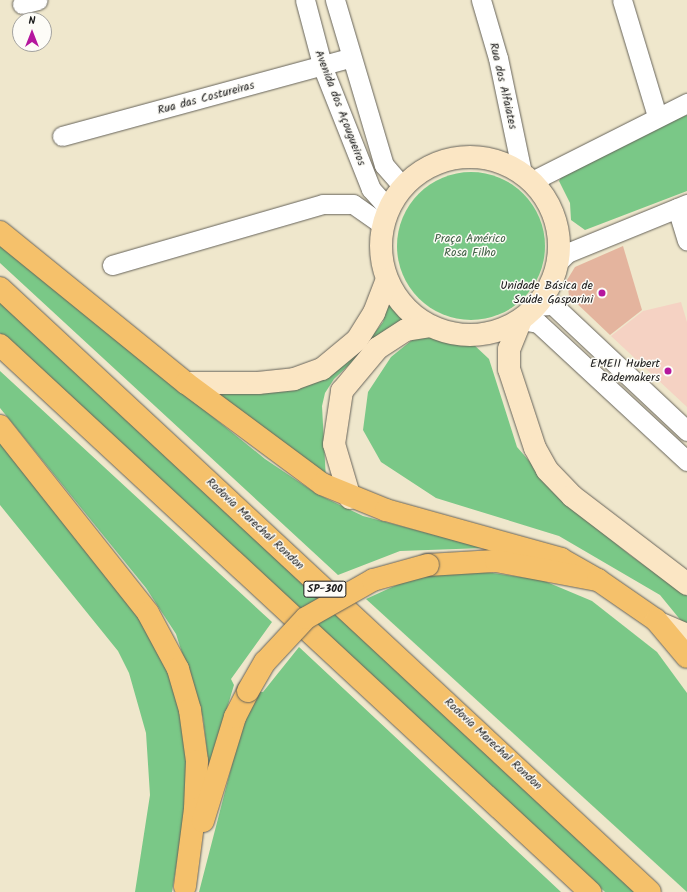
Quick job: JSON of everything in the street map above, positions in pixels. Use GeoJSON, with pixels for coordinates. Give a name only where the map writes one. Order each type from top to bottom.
{"type":"FeatureCollection","features":[{"type":"Feature","properties":{"kind":"highway"},"geometry":{"type":"LineString","coordinates":[[0,232],[186,383],[298,468],[350,498],[560,559],[598,580],[661,624],[687,658]]}},
{"type":"Feature","properties":{"kind":"highway","name":"Rodovia Marechal Rondon"},"geometry":{"type":"LineString","coordinates":[[0,288],[650,892]]}},
{"type":"Feature","properties":{"kind":"highway"},"geometry":{"type":"LineString","coordinates":[[0,345],[590,892]]}},
{"type":"Feature","properties":{"kind":"highway"},"geometry":{"type":"LineString","coordinates":[[0,426],[148,613],[178,669],[190,710],[197,761],[195,809],[184,889]]}},
{"type":"Feature","properties":{"kind":"highway"},"geometry":{"type":"LineString","coordinates":[[184,889],[224,748],[248,691],[265,662],[306,618],[373,580],[428,565],[496,561],[598,580]]}},
{"type":"Feature","properties":{"kind":"main road"},"geometry":{"type":"LineString","coordinates":[[350,498],[334,444],[335,415],[342,391],[378,348],[406,330],[430,326],[471,336],[498,330],[521,320],[537,306],[551,285],[559,261],[555,217],[527,177],[499,161],[473,157],[447,160],[423,170],[403,186],[386,217],[381,252],[387,279],[401,303],[430,326]]}},
{"type":"Feature","properties":{"kind":"main road"},"geometry":{"type":"LineString","coordinates":[[186,383],[258,383],[294,378],[322,369],[357,340],[374,313],[387,279]]}},
{"type":"Feature","properties":{"kind":"main road"},"geometry":{"type":"LineString","coordinates":[[521,320],[509,349],[512,386],[535,448],[547,470],[572,496],[687,584]]}},
{"type":"Feature","properties":{"kind":"main road"},"geometry":{"type":"LineString","coordinates":[[498,330],[499,369],[512,386]]}},
{"type":"Feature","properties":{"kind":"main road"},"geometry":{"type":"LineString","coordinates":[[661,624],[687,634]]}},
{"type":"Feature","properties":{"kind":"street","name":"Avenida dos Açougueiros"},"geometry":{"type":"LineString","coordinates":[[305,0],[323,68],[371,188],[386,217]]}},
{"type":"Feature","properties":{"kind":"street","name":"Avenida dos Açougueiros"},"geometry":{"type":"LineString","coordinates":[[335,0],[350,58],[384,165],[403,186]]}},
{"type":"Feature","properties":{"kind":"street","name":"Rua dos Alfaiates"},"geometry":{"type":"LineString","coordinates":[[481,0],[498,58],[527,177]]}},
{"type":"Feature","properties":{"kind":"street"},"geometry":{"type":"LineString","coordinates":[[622,0],[657,116]]}},
{"type":"Feature","properties":{"kind":"street","name":"Rua das Costureiras"},"geometry":{"type":"LineString","coordinates":[[62,136],[323,68],[350,58]]}},
{"type":"Feature","properties":{"kind":"street"},"geometry":{"type":"LineString","coordinates":[[527,177],[687,103]]}},
{"type":"Feature","properties":{"kind":"street"},"geometry":{"type":"LineString","coordinates":[[112,265],[323,204],[353,204],[386,217]]}},
{"type":"Feature","properties":{"kind":"street"},"geometry":{"type":"LineString","coordinates":[[559,261],[567,253],[682,206],[687,241]]}},
{"type":"Feature","properties":{"kind":"street"},"geometry":{"type":"LineString","coordinates":[[537,306],[553,305],[687,431]]}},
{"type":"Feature","properties":{"kind":"street"},"geometry":{"type":"LineString","coordinates":[[521,320],[538,323],[687,461]]}},
{"type":"Feature","properties":{"kind":"shaded area","name":"EMEII Hubert Rademakers"},"geometry":{"type":"Polygon","coordinates":[[[681,302],[687,322],[687,407],[611,336],[643,311],[681,302]]]}},
{"type":"Feature","properties":{"kind":"green space"},"geometry":{"type":"Polygon","coordinates":[[[687,115],[687,191],[585,230],[571,220],[570,203],[559,181],[570,162],[687,115]]]}},
{"type":"Feature","properties":{"kind":"green space","name":"Praça Américo Rosa Filho"},"geometry":{"type":"Polygon","coordinates":[[[478,172],[492,175],[512,184],[528,199],[533,205],[542,225],[545,246],[544,260],[536,281],[533,287],[518,303],[512,308],[492,317],[478,320],[464,320],[450,317],[430,308],[409,287],[398,260],[397,239],[400,225],[409,205],[430,184],[457,173],[478,172]]]}},
{"type":"Feature","properties":{"kind":"green space"},"geometry":{"type":"Polygon","coordinates":[[[0,245],[265,459],[317,494],[363,516],[484,548],[400,551],[338,575],[0,263],[0,245]]]}},
{"type":"Feature","properties":{"kind":"green space"},"geometry":{"type":"Polygon","coordinates":[[[390,294],[415,321],[366,349],[334,379],[325,393],[322,406],[326,480],[216,393],[365,345],[383,322],[390,294]]]}},
{"type":"Feature","properties":{"kind":"green space"},"geometry":{"type":"Polygon","coordinates":[[[0,302],[637,892],[605,892],[57,386],[0,333],[0,302]]]}},
{"type":"Feature","properties":{"kind":"green space"},"geometry":{"type":"Polygon","coordinates":[[[422,332],[472,343],[489,359],[517,447],[566,503],[630,555],[687,596],[687,628],[660,595],[559,536],[436,498],[381,462],[363,430],[368,392],[391,357],[422,332]]]}},
{"type":"Feature","properties":{"kind":"green space"},"geometry":{"type":"Polygon","coordinates":[[[0,371],[272,622],[231,679],[234,685],[209,768],[203,718],[176,634],[146,588],[0,408],[0,371]]]}},
{"type":"Feature","properties":{"kind":"green space"},"geometry":{"type":"Polygon","coordinates":[[[0,442],[127,600],[163,657],[184,725],[189,790],[172,892],[135,892],[150,795],[146,733],[129,673],[118,651],[0,505],[0,442]]]}},
{"type":"Feature","properties":{"kind":"green space"},"geometry":{"type":"Polygon","coordinates":[[[486,572],[542,580],[592,601],[657,652],[687,693],[687,892],[366,599],[412,578],[434,574],[486,572]]]}},
{"type":"Feature","properties":{"kind":"green space"},"geometry":{"type":"Polygon","coordinates":[[[299,647],[561,892],[199,892],[243,722],[258,692],[263,692],[299,647]]]}},
{"type":"Feature","properties":{"kind":"building","name":"Unidade Básica de Saúde Gasparini"},"geometry":{"type":"Polygon","coordinates":[[[623,246],[642,310],[610,335],[569,296],[567,280],[575,267],[623,246]]]}},
{"type":"Feature","properties":{"kind":"place","name":"Unidade Básica de Saúde Gasparini"},"geometry":{"type":"Point","coordinates":[602,293]}},
{"type":"Feature","properties":{"kind":"place","name":"EMEII Hubert Rademakers"},"geometry":{"type":"Point","coordinates":[668,371]}}]}
